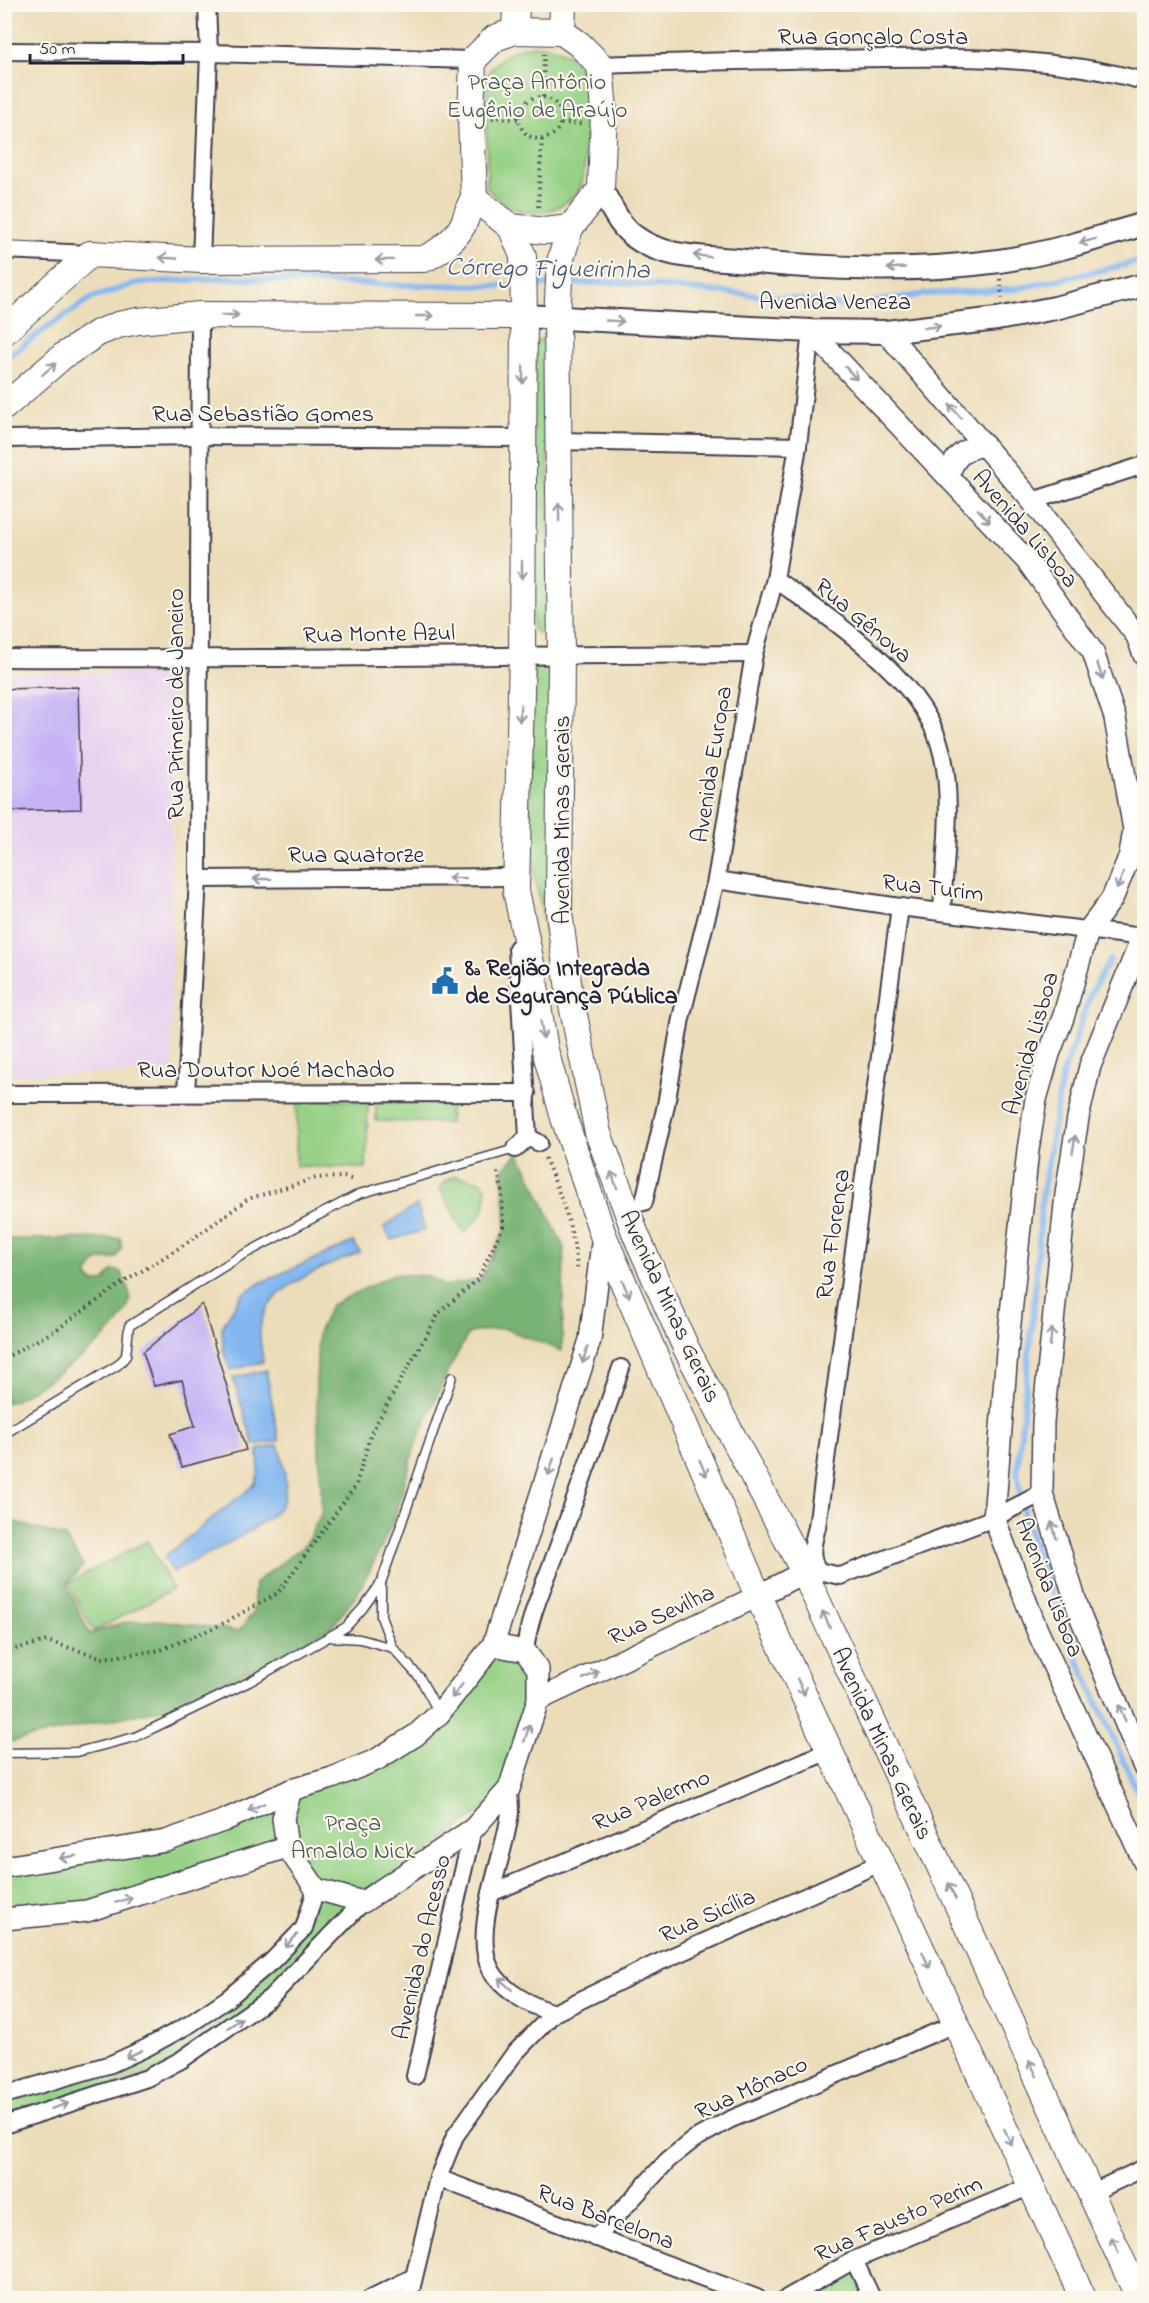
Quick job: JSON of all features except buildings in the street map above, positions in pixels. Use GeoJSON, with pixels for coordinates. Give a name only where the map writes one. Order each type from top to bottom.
{"type":"FeatureCollection","features":[{"type":"Feature","properties":{"kind":"main road"},"geometry":{"type":"LineString","coordinates":[[515,31],[516,4]]}},
{"type":"Feature","properties":{"kind":"main road"},"geometry":{"type":"LineString","coordinates":[[562,32],[563,4]]}},
{"type":"Feature","properties":{"kind":"main road"},"geometry":{"type":"LineString","coordinates":[[4,332],[90,254],[201,260],[424,259],[437,253],[465,223],[469,206],[474,198],[471,118],[473,60],[495,38],[515,31],[562,32],[579,44],[600,65],[604,111],[601,189],[570,228],[544,231],[511,227],[474,198]]}},
{"type":"Feature","properties":{"kind":"main road","name":"Avenida Veneza"},"geometry":{"type":"LineString","coordinates":[[601,189],[625,228],[653,248],[667,252],[786,265],[869,270],[998,261],[1049,251],[1144,224]]}},
{"type":"Feature","properties":{"kind":"main road","name":"Avenida Minas Gerais"},"geometry":{"type":"LineString","coordinates":[[511,227],[523,256],[524,316],[522,654],[515,884],[534,973],[545,1050],[564,1118],[603,1235],[758,1596],[1083,2298]]}},
{"type":"Feature","properties":{"kind":"main road","name":"Avenida Minas Gerais"},"geometry":{"type":"LineString","coordinates":[[570,228],[560,262],[557,318],[561,655],[559,911],[569,990],[598,1133],[636,1235],[686,1348],[810,1569],[1140,2298]]}},
{"type":"Feature","properties":{"kind":"main road","name":"Avenida Veneza"},"geometry":{"type":"LineString","coordinates":[[524,316],[811,331],[886,332],[1004,317],[1054,308],[1144,285]]}},
{"type":"Feature","properties":{"kind":"main road"},"geometry":{"type":"LineString","coordinates":[[4,407],[63,356],[98,333],[118,325],[138,321],[200,315],[524,316]]}},
{"type":"Feature","properties":{"kind":"street"},"geometry":{"type":"LineString","coordinates":[[201,260],[209,53],[207,4]]}},
{"type":"Feature","properties":{"kind":"street"},"geometry":{"type":"LineString","coordinates":[[4,51],[209,53],[473,60]]}},
{"type":"Feature","properties":{"kind":"street","name":"Rua Gonçalo Costa"},"geometry":{"type":"LineString","coordinates":[[600,65],[933,57],[1043,63],[1124,75],[1144,81]]}},
{"type":"Feature","properties":{"kind":"street"},"geometry":{"type":"LineString","coordinates":[[4,250],[90,254]]}},
{"type":"Feature","properties":{"kind":"street","name":"Rua Primeiro de Janeiro"},"geometry":{"type":"LineString","coordinates":[[186,1092],[198,879],[200,315]]}},
{"type":"Feature","properties":{"kind":"street","name":"Avenida Lisboa"},"geometry":{"type":"LineString","coordinates":[[811,331],[1028,562],[1093,652],[1115,718],[1139,829],[1112,899],[1088,931],[1063,1018],[1049,1054],[1035,1109],[1028,1150],[1007,1352],[994,1518],[1037,1630],[1144,1862]]}},
{"type":"Feature","properties":{"kind":"street","name":"Avenida Europa"},"geometry":{"type":"LineString","coordinates":[[644,1202],[666,1105],[681,1018],[716,880],[754,654],[775,579],[798,446],[811,331]]}},
{"type":"Feature","properties":{"kind":"street","name":"Avenida Lisboa"},"geometry":{"type":"LineString","coordinates":[[886,332],[1032,501],[1142,641]]}},
{"type":"Feature","properties":{"kind":"street","name":"Rua Sebastião Gomes"},"geometry":{"type":"LineString","coordinates":[[4,439],[198,436],[522,438]]}},
{"type":"Feature","properties":{"kind":"street"},"geometry":{"type":"LineString","coordinates":[[558,441],[798,446]]}},
{"type":"Feature","properties":{"kind":"street"},"geometry":{"type":"LineString","coordinates":[[948,477],[956,457],[969,448],[984,445]]}},
{"type":"Feature","properties":{"kind":"street"},"geometry":{"type":"LineString","coordinates":[[1032,501],[1144,465]]}},
{"type":"Feature","properties":{"kind":"street","name":"Rua Gênova"},"geometry":{"type":"LineString","coordinates":[[775,579],[836,623],[875,655],[909,690],[932,726],[942,751],[947,783],[942,912]]}},
{"type":"Feature","properties":{"kind":"street","name":"Rua Monte Azul"},"geometry":{"type":"LineString","coordinates":[[4,658],[199,660],[522,654],[754,654]]}},
{"type":"Feature","properties":{"kind":"street","name":"Rua Quatorze"},"geometry":{"type":"LineString","coordinates":[[198,879],[515,884]]}},
{"type":"Feature","properties":{"kind":"street","name":"Rua Turim"},"geometry":{"type":"LineString","coordinates":[[716,880],[900,908],[1088,931],[1144,935]]}},
{"type":"Feature","properties":{"kind":"street","name":"Avenida Minas Gerais"},"geometry":{"type":"LineString","coordinates":[[515,884],[527,1093],[534,1140]]}},
{"type":"Feature","properties":{"kind":"street","name":"Rua Florença"},"geometry":{"type":"LineString","coordinates":[[810,1569],[813,1561],[812,1547],[900,908]]}},
{"type":"Feature","properties":{"kind":"street","name":"Avenida Lisboa"},"geometry":{"type":"LineString","coordinates":[[1144,935],[1116,997],[1090,1066],[1078,1118],[1066,1194],[1043,1422],[1042,1492],[1081,1618],[1144,1767]]}},
{"type":"Feature","properties":{"kind":"street","name":"Rua Doutor Noé Machado"},"geometry":{"type":"LineString","coordinates":[[4,1094],[527,1093]]}},
{"type":"Feature","properties":{"kind":"street"},"geometry":{"type":"LineString","coordinates":[[515,1149],[534,1140]]}},
{"type":"Feature","properties":{"kind":"street"},"geometry":{"type":"LineString","coordinates":[[4,1867],[166,1840],[223,1821],[291,1791],[332,1779],[376,1760],[416,1735],[439,1714],[493,1645],[590,1340],[603,1235]]}},
{"type":"Feature","properties":{"kind":"street"},"geometry":{"type":"LineString","coordinates":[[554,2013],[535,2008],[498,1980],[490,1969],[485,1939],[491,1893],[510,1813],[509,1789],[538,1700],[538,1669],[525,1651],[527,1629],[556,1554],[621,1368]]}},
{"type":"Feature","properties":{"kind":"street"},"geometry":{"type":"LineString","coordinates":[[810,1569],[840,1576],[994,1518],[1042,1492]]}},
{"type":"Feature","properties":{"kind":"street","name":"Rua Sevilha"},"geometry":{"type":"LineString","coordinates":[[538,1700],[810,1569]]}},
{"type":"Feature","properties":{"kind":"street"},"geometry":{"type":"LineString","coordinates":[[493,1645],[525,1651]]}},
{"type":"Feature","properties":{"kind":"street","name":"Rua Palermo"},"geometry":{"type":"LineString","coordinates":[[491,1893],[831,1750]]}},
{"type":"Feature","properties":{"kind":"street"},"geometry":{"type":"LineString","coordinates":[[4,2125],[147,2078],[181,2060],[270,1998],[363,1902],[473,1829],[509,1789]]}},
{"type":"Feature","properties":{"kind":"street"},"geometry":{"type":"LineString","coordinates":[[291,1791],[283,1818],[287,1847],[316,1889],[363,1902]]}},
{"type":"Feature","properties":{"kind":"street","name":"Avenida do Acesso"},"geometry":{"type":"LineString","coordinates":[[415,2076],[473,1829]]}},
{"type":"Feature","properties":{"kind":"street"},"geometry":{"type":"LineString","coordinates":[[4,1919],[87,1911],[287,1847]]}},
{"type":"Feature","properties":{"kind":"street","name":"Rua Sicília"},"geometry":{"type":"LineString","coordinates":[[409,2298],[438,2178],[455,2136],[514,2054],[554,2013],[655,1964],[880,1863]]}},
{"type":"Feature","properties":{"kind":"street"},"geometry":{"type":"LineString","coordinates":[[4,2095],[111,2064],[146,2048],[218,2005],[272,1961],[304,1928],[316,1889]]}},
{"type":"Feature","properties":{"kind":"street","name":"Rua Mônaco"},"geometry":{"type":"LineString","coordinates":[[596,2238],[668,2160],[693,2140],[729,2120],[956,2024]]}},
{"type":"Feature","properties":{"kind":"street"},"geometry":{"type":"LineString","coordinates":[[1091,2193],[1144,2168]]}},
{"type":"Feature","properties":{"kind":"street","name":"Rua Barcelona"},"geometry":{"type":"LineString","coordinates":[[438,2178],[757,2298]]}},
{"type":"Feature","properties":{"kind":"street","name":"Rua Fausto Perim"},"geometry":{"type":"LineString","coordinates":[[787,2298],[854,2260],[1031,2186]]}},
{"type":"Feature","properties":{"kind":"street"},"geometry":{"type":"LineString","coordinates":[[854,2260],[872,2298]]}},
{"type":"Feature","properties":{"kind":"street"},"geometry":{"type":"LineString","coordinates":[[371,2298],[412,2278]]}},
{"type":"Feature","properties":{"kind":"lane"},"geometry":{"type":"LineString","coordinates":[[4,1434],[118,1365],[126,1356],[129,1326],[239,1257],[358,1194],[515,1149]]}},
{"type":"Feature","properties":{"kind":"lane"},"geometry":{"type":"LineString","coordinates":[[4,1753],[77,1752],[135,1737],[249,1682],[345,1627],[363,1608],[381,1583],[452,1377]]}},
{"type":"Feature","properties":{"kind":"lane"},"geometry":{"type":"LineString","coordinates":[[381,1583],[381,1617],[393,1648],[420,1678],[439,1714]]}},
{"type":"Feature","properties":{"kind":"lane"},"geometry":{"type":"LineString","coordinates":[[328,1637],[360,1639],[393,1648]]}},
{"type":"Feature","properties":{"kind":"path"},"geometry":{"type":"LineString","coordinates":[[543,97],[544,50]]}},
{"type":"Feature","properties":{"kind":"path"},"geometry":{"type":"LineString","coordinates":[[543,97],[550,99],[560,109],[561,123],[554,134],[542,139],[529,136],[524,132],[519,119],[519,113],[525,102],[531,99],[543,97]]}},
{"type":"Feature","properties":{"kind":"path"},"geometry":{"type":"LineString","coordinates":[[490,118],[519,119]]}},
{"type":"Feature","properties":{"kind":"path"},"geometry":{"type":"LineString","coordinates":[[561,123],[592,125]]}},
{"type":"Feature","properties":{"kind":"path"},"geometry":{"type":"LineString","coordinates":[[537,218],[542,139]]}},
{"type":"Feature","properties":{"kind":"path"},"geometry":{"type":"LineString","coordinates":[[998,261],[1004,317]]}},
{"type":"Feature","properties":{"kind":"path"},"geometry":{"type":"LineString","coordinates":[[534,1140],[569,1223],[575,1243],[577,1274]]}},
{"type":"Feature","properties":{"kind":"path"},"geometry":{"type":"LineString","coordinates":[[4,1652],[47,1641],[103,1658],[161,1650],[220,1625],[278,1593],[356,1485],[371,1433],[439,1313],[478,1279],[502,1226],[502,1190],[495,1155]]}},
{"type":"Feature","properties":{"kind":"path"},"geometry":{"type":"LineString","coordinates":[[4,1356],[56,1330],[121,1284],[187,1243],[248,1198],[316,1178],[344,1177],[377,1189]]}},
{"type":"Feature","properties":{"kind":"shaded area"},"geometry":{"type":"Polygon","coordinates":[[[4,673],[171,673],[172,1073],[5,1075],[4,673]]]}},
{"type":"Feature","properties":{"kind":"green space","name":"Praça Antônio Eugênio de Araújo"},"geometry":{"type":"Polygon","coordinates":[[[533,45],[550,47],[565,53],[577,62],[588,76],[586,151],[581,186],[568,201],[557,207],[531,212],[510,207],[487,188],[486,77],[495,64],[506,55],[533,45]]]}},
{"type":"Feature","properties":{"kind":"green space"},"geometry":{"type":"Polygon","coordinates":[[[541,339],[547,344],[549,628],[540,634],[533,629],[533,343],[541,339]]]}},
{"type":"Feature","properties":{"kind":"green space"},"geometry":{"type":"Polygon","coordinates":[[[536,666],[552,670],[556,975],[552,974],[550,966],[528,827],[536,666]]]}},
{"type":"Feature","properties":{"kind":"green space"},"geometry":{"type":"Polygon","coordinates":[[[297,1099],[368,1101],[366,1168],[296,1166],[297,1099]]]}},
{"type":"Feature","properties":{"kind":"green space"},"geometry":{"type":"Polygon","coordinates":[[[376,1102],[450,1104],[450,1123],[376,1121],[376,1102]]]}},
{"type":"Feature","properties":{"kind":"green space"},"geometry":{"type":"Polygon","coordinates":[[[519,1152],[564,1248],[562,1351],[503,1328],[469,1333],[449,1369],[415,1446],[394,1519],[382,1546],[357,1595],[333,1625],[290,1652],[165,1708],[5,1743],[4,1519],[65,1537],[83,1566],[66,1584],[90,1634],[121,1623],[158,1620],[239,1631],[253,1613],[255,1583],[306,1544],[322,1512],[316,1386],[318,1333],[331,1305],[394,1274],[429,1276],[444,1286],[480,1280],[506,1228],[502,1171],[519,1152]]]}},
{"type":"Feature","properties":{"kind":"green space"},"geometry":{"type":"Polygon","coordinates":[[[455,1176],[480,1181],[486,1186],[486,1202],[482,1212],[464,1233],[440,1188],[447,1180],[455,1176]]]}},
{"type":"Feature","properties":{"kind":"green space"},"geometry":{"type":"Polygon","coordinates":[[[121,1238],[121,1250],[116,1258],[96,1261],[87,1275],[92,1282],[103,1282],[113,1270],[121,1272],[130,1296],[125,1314],[99,1343],[81,1357],[14,1401],[5,1403],[5,1239],[121,1238]]]}},
{"type":"Feature","properties":{"kind":"green space"},"geometry":{"type":"Polygon","coordinates":[[[147,1541],[173,1589],[94,1631],[68,1583],[147,1541]]]}},
{"type":"Feature","properties":{"kind":"green space","name":"Praça Arnaldo Nick"},"geometry":{"type":"Polygon","coordinates":[[[493,1645],[537,1670],[509,1789],[363,1902],[270,1998],[181,2060],[5,2126],[5,2095],[111,2064],[190,2024],[304,1928],[316,1889],[287,1847],[87,1911],[5,1919],[5,1866],[166,1841],[416,1735],[493,1645]]]}},
{"type":"Feature","properties":{"kind":"green space"},"geometry":{"type":"Polygon","coordinates":[[[854,2260],[872,2298],[787,2298],[854,2260]]]}},
{"type":"Feature","properties":{"kind":"water"},"geometry":{"type":"Polygon","coordinates":[[[417,1205],[425,1230],[391,1240],[384,1227],[417,1205]]]}},
{"type":"Feature","properties":{"kind":"water"},"geometry":{"type":"Polygon","coordinates":[[[353,1242],[360,1252],[299,1280],[273,1301],[264,1314],[260,1329],[263,1362],[230,1370],[223,1350],[222,1327],[242,1294],[260,1283],[353,1242]]]}},
{"type":"Feature","properties":{"kind":"water"},"geometry":{"type":"Polygon","coordinates":[[[266,1370],[279,1441],[254,1445],[233,1378],[266,1370]]]}},
{"type":"Feature","properties":{"kind":"water"},"geometry":{"type":"Polygon","coordinates":[[[278,1445],[284,1466],[285,1489],[282,1503],[275,1512],[249,1531],[173,1572],[164,1557],[254,1485],[259,1472],[258,1450],[278,1445]]]}},
{"type":"Feature","properties":{"kind":"waterway","name":"Córrego Figueirinha"},"geometry":{"type":"LineString","coordinates":[[566,284],[611,282],[798,299],[845,306],[926,294],[1015,289],[1144,259]]}},
{"type":"Feature","properties":{"kind":"waterway","name":"Córrego Figueirinha"},"geometry":{"type":"LineString","coordinates":[[4,360],[46,328],[92,298],[137,283],[226,278],[397,285],[517,286]]}},
{"type":"Feature","properties":{"kind":"waterway","name":"Córrego Figueirinha"},"geometry":{"type":"LineString","coordinates":[[530,285],[553,284]]}},
{"type":"Feature","properties":{"kind":"waterway"},"geometry":{"type":"LineString","coordinates":[[1110,960],[1092,991],[1062,1077],[1042,1197],[1017,1473],[1026,1524],[1067,1635],[1144,1806]]}},
{"type":"Feature","properties":{"kind":"place","name":"8ª Região Integrada de Segurança Pública"},"geometry":{"type":"Point","coordinates":[445,981]}}]}
